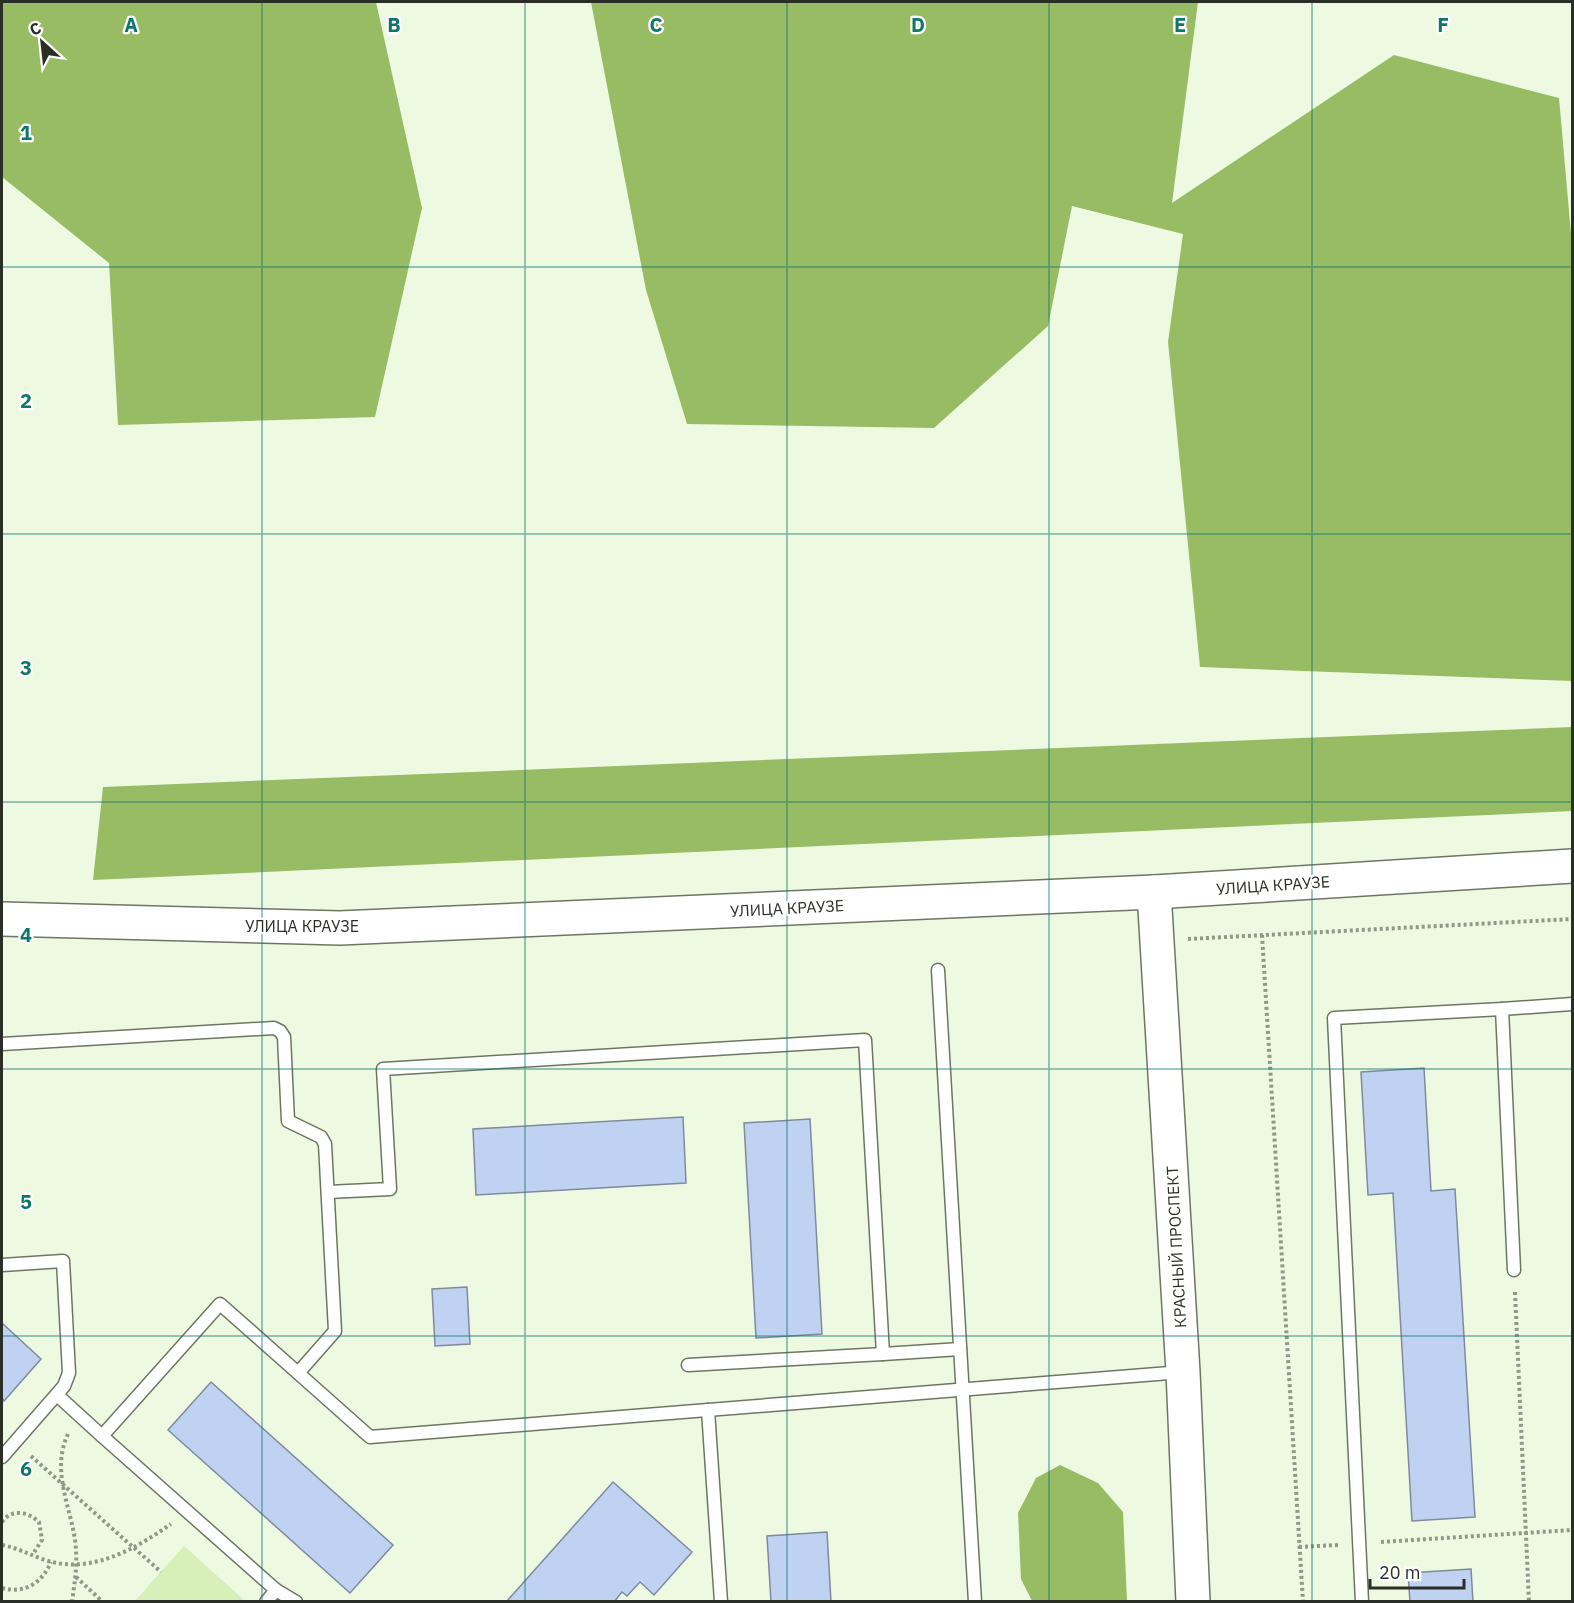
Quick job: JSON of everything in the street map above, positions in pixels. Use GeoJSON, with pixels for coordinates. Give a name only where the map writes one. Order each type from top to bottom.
{"type":"FeatureCollection","features":[{"type":"Feature","properties":{"kind":"main road","name":"УЛИЦА КРАУЗЕ"},"geometry":{"type":"LineString","coordinates":[[2,919],[340,928],[1155,892],[1572,866]]}},
{"type":"Feature","properties":{"kind":"main road","name":"КРАСНЫЙ ПРОСПЕКТ"},"geometry":{"type":"LineString","coordinates":[[1155,892],[1184,1372],[1193,1602]]}},
{"type":"Feature","properties":{"kind":"lane"},"geometry":{"type":"LineString","coordinates":[[938,970],[975,1602]]}},
{"type":"Feature","properties":{"kind":"lane"},"geometry":{"type":"LineString","coordinates":[[1362,1602],[1334,1018],[1502,1010],[1572,1004]]}},
{"type":"Feature","properties":{"kind":"lane"},"geometry":{"type":"LineString","coordinates":[[1502,1010],[1514,1270]]}},
{"type":"Feature","properties":{"kind":"lane"},"geometry":{"type":"LineString","coordinates":[[2,1044],[274,1028],[280,1030],[284,1037],[288,1121],[323,1140],[328,1192],[335,1331],[298,1373]]}},
{"type":"Feature","properties":{"kind":"lane"},"geometry":{"type":"LineString","coordinates":[[328,1192],[390,1189],[383,1069],[865,1040],[883,1354]]}},
{"type":"Feature","properties":{"kind":"lane"},"geometry":{"type":"LineString","coordinates":[[2,1265],[63,1262],[69,1373],[68,1380],[57,1395],[2,1456]]}},
{"type":"Feature","properties":{"kind":"lane"},"geometry":{"type":"LineString","coordinates":[[102,1436],[220,1304],[370,1437],[1184,1372]]}},
{"type":"Feature","properties":{"kind":"lane"},"geometry":{"type":"LineString","coordinates":[[688,1365],[960,1349]]}},
{"type":"Feature","properties":{"kind":"lane"},"geometry":{"type":"LineString","coordinates":[[57,1395],[276,1590],[296,1602]]}},
{"type":"Feature","properties":{"kind":"lane"},"geometry":{"type":"LineString","coordinates":[[708,1410],[721,1602]]}},
{"type":"Feature","properties":{"kind":"lane"},"geometry":{"type":"LineString","coordinates":[[266,1602],[276,1590]]}},
{"type":"Feature","properties":{"kind":"path"},"geometry":{"type":"LineString","coordinates":[[1158,940],[1572,919]]}},
{"type":"Feature","properties":{"kind":"path"},"geometry":{"type":"LineString","coordinates":[[1262,935],[1303,1602]]}},
{"type":"Feature","properties":{"kind":"path"},"geometry":{"type":"LineString","coordinates":[[1514,1270],[1529,1602]]}},
{"type":"Feature","properties":{"kind":"path"},"geometry":{"type":"LineString","coordinates":[[72,1602],[77,1563],[75,1539],[62,1483],[62,1454],[78,1415]]}},
{"type":"Feature","properties":{"kind":"path"},"geometry":{"type":"LineString","coordinates":[[15,1441],[161,1572]]}},
{"type":"Feature","properties":{"kind":"path"},"geometry":{"type":"LineString","coordinates":[[2,1545],[51,1562],[96,1562],[134,1548],[187,1511]]}},
{"type":"Feature","properties":{"kind":"path"},"geometry":{"type":"LineString","coordinates":[[2,1522],[14,1513],[24,1513],[39,1522],[42,1540],[33,1554]]}},
{"type":"Feature","properties":{"kind":"path"},"geometry":{"type":"LineString","coordinates":[[1299,1547],[1572,1530]]}},
{"type":"Feature","properties":{"kind":"path"},"geometry":{"type":"LineString","coordinates":[[2,1588],[15,1591],[27,1588],[42,1578],[51,1562]]}},
{"type":"Feature","properties":{"kind":"path"},"geometry":{"type":"LineString","coordinates":[[75,1576],[103,1602]]}},
{"type":"Feature","properties":{"kind":"green space"},"geometry":{"type":"Polygon","coordinates":[[[2,2],[376,2],[422,208],[375,417],[118,425],[109,263],[2,177],[2,2]]]}},
{"type":"Feature","properties":{"kind":"green space"},"geometry":{"type":"Polygon","coordinates":[[[591,2],[1198,2],[1172,203],[1394,55],[1559,98],[1572,245],[1572,681],[1200,667],[1168,342],[1183,234],[1072,206],[1048,326],[934,428],[687,424],[646,290],[591,2]]]}},
{"type":"Feature","properties":{"kind":"green space"},"geometry":{"type":"Polygon","coordinates":[[[1572,727],[1572,811],[93,880],[103,787],[1572,727]]]}},
{"type":"Feature","properties":{"kind":"green space"},"geometry":{"type":"Polygon","coordinates":[[[1060,1465],[1098,1483],[1123,1512],[1127,1601],[1032,1601],[1021,1579],[1018,1513],[1036,1478],[1060,1465]]]}},
{"type":"Feature","properties":{"kind":"green space"},"geometry":{"type":"Polygon","coordinates":[[[184,1546],[243,1599],[240,1601],[135,1601],[184,1546]]]}},
{"type":"Feature","properties":{"kind":"building"},"geometry":{"type":"Polygon","coordinates":[[[1424,1068],[1431,1191],[1455,1189],[1475,1517],[1412,1521],[1393,1193],[1368,1195],[1361,1072],[1424,1068]]]}},
{"type":"Feature","properties":{"kind":"building"},"geometry":{"type":"Polygon","coordinates":[[[683,1117],[686,1183],[476,1195],[473,1129],[683,1117]]]}},
{"type":"Feature","properties":{"kind":"building"},"geometry":{"type":"Polygon","coordinates":[[[810,1119],[822,1334],[756,1338],[744,1123],[810,1119]]]}},
{"type":"Feature","properties":{"kind":"building"},"geometry":{"type":"Polygon","coordinates":[[[467,1287],[470,1344],[435,1346],[432,1289],[467,1287]]]}},
{"type":"Feature","properties":{"kind":"building"},"geometry":{"type":"Polygon","coordinates":[[[2,1323],[41,1359],[4,1401],[2,1398],[2,1323]]]}},
{"type":"Feature","properties":{"kind":"building"},"geometry":{"type":"Polygon","coordinates":[[[211,1382],[393,1545],[350,1593],[168,1430],[211,1382]]]}},
{"type":"Feature","properties":{"kind":"building"},"geometry":{"type":"Polygon","coordinates":[[[613,1482],[692,1552],[654,1595],[640,1582],[627,1596],[622,1592],[614,1602],[506,1602],[613,1482]]]}},
{"type":"Feature","properties":{"kind":"building"},"geometry":{"type":"Polygon","coordinates":[[[827,1532],[831,1602],[771,1602],[767,1536],[827,1532]]]}},
{"type":"Feature","properties":{"kind":"building"},"geometry":{"type":"Polygon","coordinates":[[[1471,1569],[1473,1602],[1410,1602],[1408,1573],[1471,1569]]]}}]}
